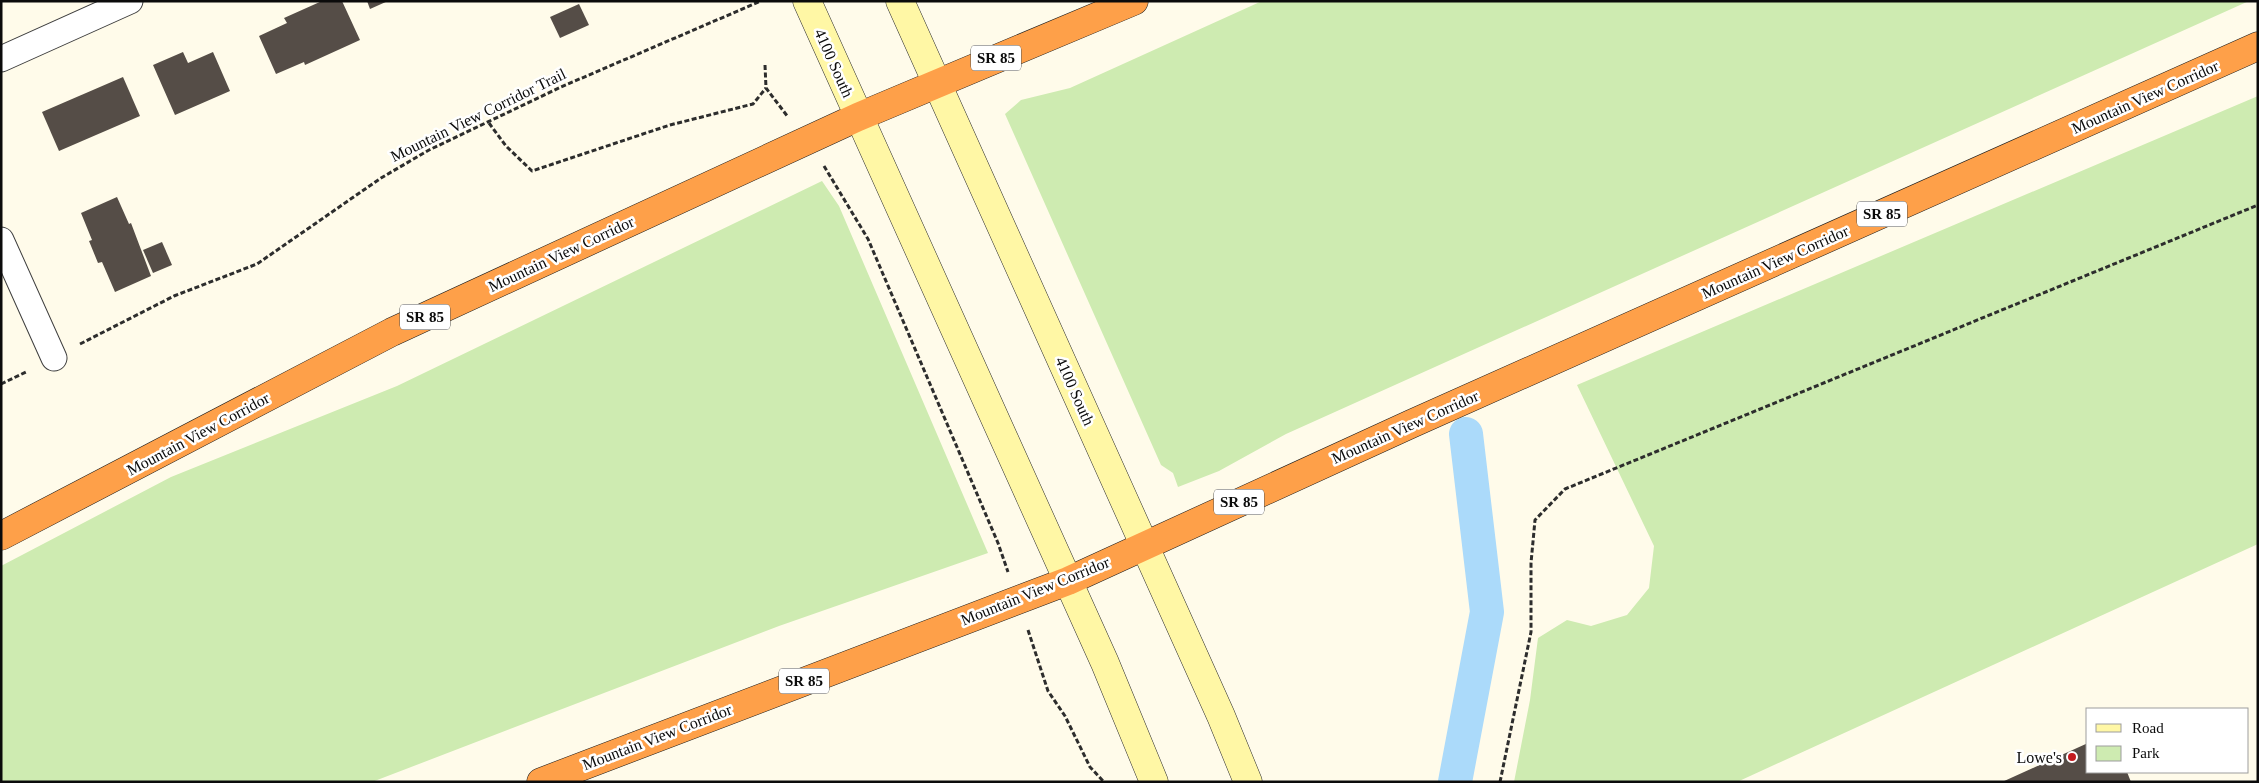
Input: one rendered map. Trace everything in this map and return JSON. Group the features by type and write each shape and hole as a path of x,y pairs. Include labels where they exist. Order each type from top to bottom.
{"highway":[{"name":"Mountain View Corridor","path":"1,536 392,332 858,117 937,82 1134,1"},
{"name":"Mountain View Corridor","path":"541,782 1068,581 1411,424 2258,46"}],"main road":[{"name":"4100 South","path":"807,1 1140,743 1154,782"},
{"name":"4100 South","path":"900,1 1221,716 1248,782"}],"street":[{"path":"1,59 130,1"},
{"path":"1,240 54,358"}],"path":[{"name":"Mountain View Corridor Trail","path":"112,327 174,296 257,264 381,178 429,150 562,87 761,1"},
{"path":"489,123 506,146 532,171 670,125 753,104 766,88 765,65"},
{"path":"766,88 770,92"},
{"path":"826,169 868,239 998,543"},
{"path":"1500,782 1531,632 1531,563 1536,520 1565,489 2258,205"},
{"path":"1048,691 1065,716 1090,768 1104,782"}],"green space":[{"path":"1262,1 2249,1 1286,434 1219,471 1178,487 1173,473 1161,465 1005,114 1021,100 1070,88"},
{"path":"2258,96 2258,544 1737,782 1514,782 1530,700 1538,638 1567,620 1591,626 1627,615 1649,588 1654,546 1577,385"},
{"path":"822,181 839,206 988,553 779,626 372,782 1,782 1,566 171,477 397,386"}],"building":[{"path":"322,1 342,1 360,40 305,65 304,62 276,74 259,36 287,23 284,18"},
{"path":"367,1 388,1 370,9"},
{"path":"579,4 589,25 560,38 550,17"},
{"path":"183,52 188,63 213,52 230,91 175,115 153,65"},
{"path":"123,77 140,116 59,151 42,112"},
{"path":"117,197 129,224 131,223 151,276 115,292 102,262 98,263 89,241 92,240 81,213"},
{"path":"162,242 172,265 153,273 143,250"},
{"name":"Lowe's","path":"2086,744 2086,773 2127,773 2131,782 2002,782"}],"waterway":[{"path":"1455,782 1487,612 1466,434"}],"place":[{"name":"Lowe's","path":"2072,757"}]}
